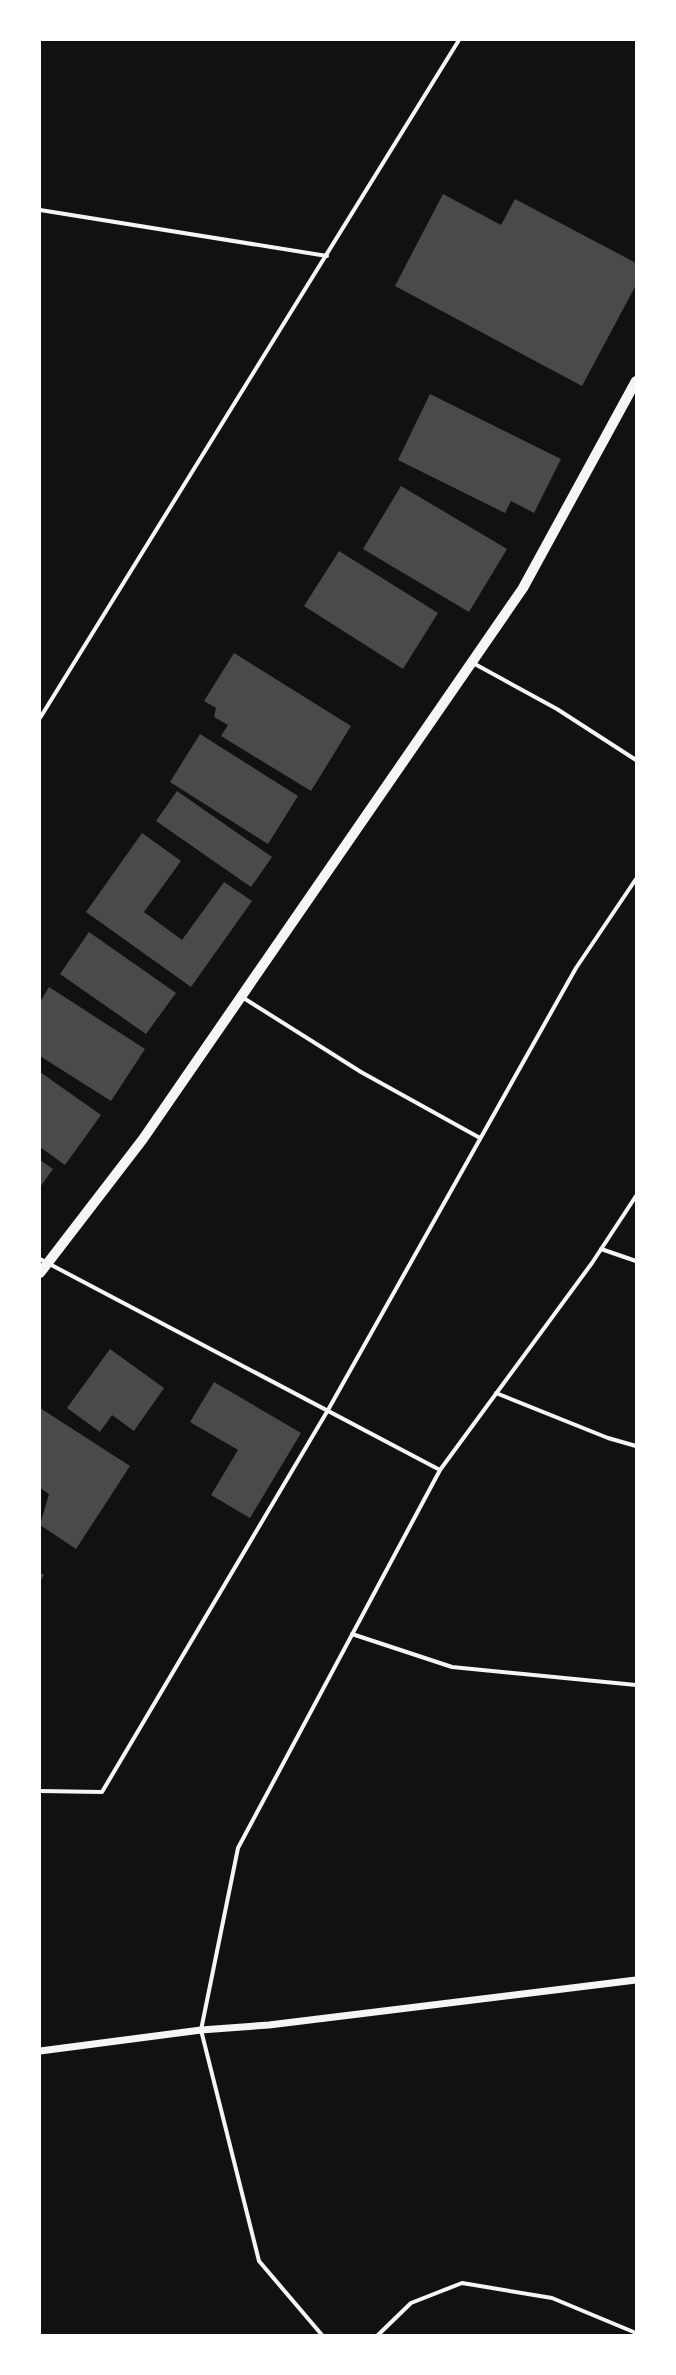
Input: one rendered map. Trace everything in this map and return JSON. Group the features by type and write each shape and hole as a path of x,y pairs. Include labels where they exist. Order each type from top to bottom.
{"main road":[{"path":"40,1273 44,1261 143,1139 523,588 636,381"}],"street":[{"path":"40,718 327,256 459,40"},
{"path":"40,210 327,256"},
{"path":"473,662 557,709 636,760"},
{"path":"40,1791 102,1792 328,1410 576,968 636,879"},
{"path":"241,996 361,1072 480,1138"},
{"path":"322,2335 259,2261 201,2030 238,1848 440,1470 601,1249 636,1196"},
{"path":"601,1249 636,1261"},
{"path":"44,1261 440,1470"},
{"path":"496,1393 608,1438 636,1446"},
{"path":"352,1634 452,1667 636,1685"},
{"path":"40,2051 201,2030 269,2025 636,1980"},
{"path":"378,2335 411,2303 462,2282 552,2298 636,2333"}],"building":[{"path":"443,194 501,225 515,199 636,263 636,285 582,386 395,286"},
{"path":"430,394 561,459 534,513 511,501 505,513 398,460"},
{"path":"401,486 507,549 469,612 363,549"},
{"path":"339,551 438,613 403,669 304,606"},
{"path":"234,653 351,726 311,791 221,736 228,725 214,717 216,708 204,701"},
{"path":"200,734 298,796 268,844 170,782"},
{"path":"177,791 272,857 251,887 156,821"},
{"path":"142,833 181,861 144,912 182,940 224,882 252,901 191,987 86,912"},
{"path":"89,932 176,993 146,1034 60,974"},
{"path":"49,987 145,1049 111,1101 40,1056 40,1002"},
{"path":"40,1072 101,1115 65,1165 40,1147"},
{"path":"40,1160 53,1169 40,1187"},
{"path":"110,1349 164,1388 134,1431 112,1415 100,1432 67,1408"},
{"path":"214,1382 301,1433 250,1518 211,1495 238,1450 190,1422"},
{"path":"40,1408 130,1466 76,1549 40,1525 49,1494 40,1488"},
{"path":"40,1573 44,1575 40,1581"}]}
